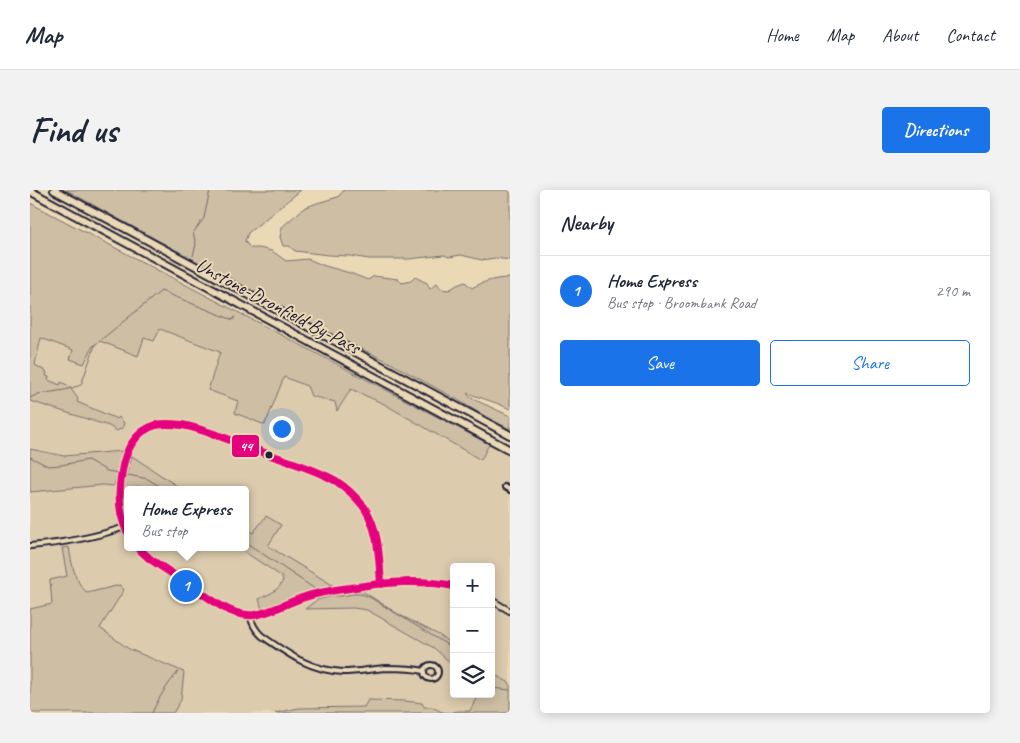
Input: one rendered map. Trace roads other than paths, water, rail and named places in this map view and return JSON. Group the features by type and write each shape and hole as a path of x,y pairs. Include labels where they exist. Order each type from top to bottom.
{"highway":[{"name":"Unstone-Dronfield By-Pass","path":"54,190 510,435"},
{"name":"Unstone-Dronfield By-Pass","path":"30,191 510,450"}],"street":[{"path":"124,521 119,500 123,465 128,448 136,437 145,430 164,424 175,424 212,434 329,478 346,488 366,510 373,525 380,584"},
{"path":"504,487 510,490"},
{"path":"30,546 64,543 124,529"},
{"path":"142,551 221,606 230,611 250,615 272,610 290,602 330,591 417,581 450,585"},
{"path":"495,602 510,611"},
{"path":"250,615 256,631 262,636 300,661 317,667 344,672 386,668 410,668 424,671"}],"waterway":[{"path":"193,256 196,244 193,233 204,218 210,190"},
{"path":"102,339 161,291 233,320 235,317"},
{"path":"30,398 38,394 65,390 81,385 95,345"},
{"path":"30,457 48,466 88,460 107,471 119,473"},
{"path":"123,474 148,479 159,486"},
{"path":"249,545 320,591"},
{"path":"326,593 336,596 354,594 367,596 450,647"},
{"path":"152,713 157,702 178,672"},
{"path":"495,688 510,690"}],"place":[{"name":"Home Express","path":"186,586"}]}
